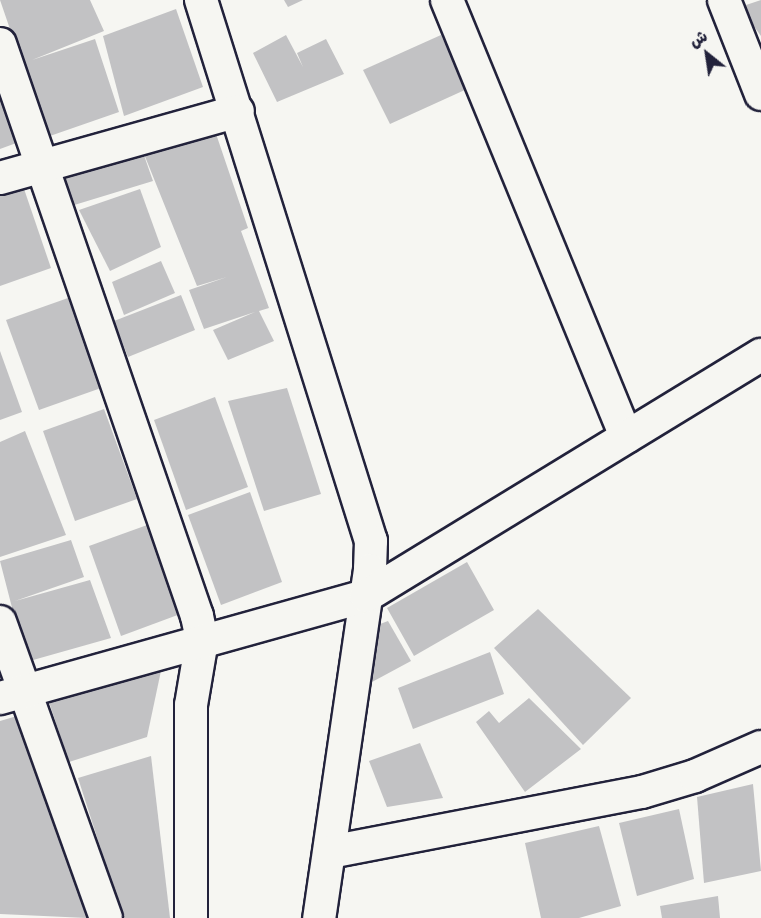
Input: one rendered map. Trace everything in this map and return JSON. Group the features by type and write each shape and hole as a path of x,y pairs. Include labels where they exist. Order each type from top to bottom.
{"street":[{"path":"201,0 366,516 371,541 366,596 319,918"},
{"path":"447,0 626,437"},
{"path":"724,0 761,94"},
{"path":"0,44 202,640 191,705 191,918"},
{"path":"0,178 41,164 238,111"},
{"path":"12,695 366,596 761,355"},
{"path":"0,622 12,695 106,918"},
{"path":"330,852 642,792 695,776 761,747"}],"building":[{"path":"0,0 90,0 104,31 32,60 95,39 119,112 47,137"},
{"path":"284,0 303,0 288,7"},
{"path":"761,0 761,36 740,7"},
{"path":"176,9 203,87 124,116 103,36"},
{"path":"286,35 303,67 297,53 326,39 344,74 277,102 253,53"},
{"path":"441,35 467,89 390,124 363,70"},
{"path":"0,89 19,142 0,149"},
{"path":"212,122 248,228 241,231 269,308 259,311 274,341 228,360 213,330 255,312 204,329 189,290 227,277 197,286 140,144 153,181 71,206 58,165"},
{"path":"22,183 51,268 0,286 0,191"},
{"path":"140,189 161,247 110,271 79,210"},
{"path":"161,261 175,293 124,315 112,282"},
{"path":"181,295 195,330 128,357 114,321"},
{"path":"68,298 101,388 39,410 6,320"},
{"path":"0,351 22,412 0,420"},
{"path":"287,388 321,494 264,511 228,401"},
{"path":"215,397 248,487 186,510 154,420"},
{"path":"104,409 137,499 75,521 43,431"},
{"path":"25,431 66,535 0,557 0,442"},
{"path":"250,492 282,582 221,605 188,515"},
{"path":"150,524 183,613 121,636 89,546"},
{"path":"71,540 84,577 15,601 90,580 111,638 26,662 0,561"},
{"path":"467,562 494,610 414,656 387,608"},
{"path":"538,609 631,698 583,745 494,648"},
{"path":"388,621 411,661 372,682 375,626"},
{"path":"490,652 504,694 413,729 398,688"},
{"path":"162,666 147,737 69,762 49,702"},
{"path":"529,698 581,749 525,792 476,722 489,711 499,723"},
{"path":"17,716 87,918 0,914 0,721"},
{"path":"420,743 443,798 387,807 369,761"},
{"path":"151,756 170,918 123,918 78,778"},
{"path":"753,784 761,871 704,883 697,797"},
{"path":"679,809 694,879 637,896 619,823"},
{"path":"599,826 621,906 579,918 541,918 525,843"},
{"path":"718,896 720,918 662,918 660,906"}]}
